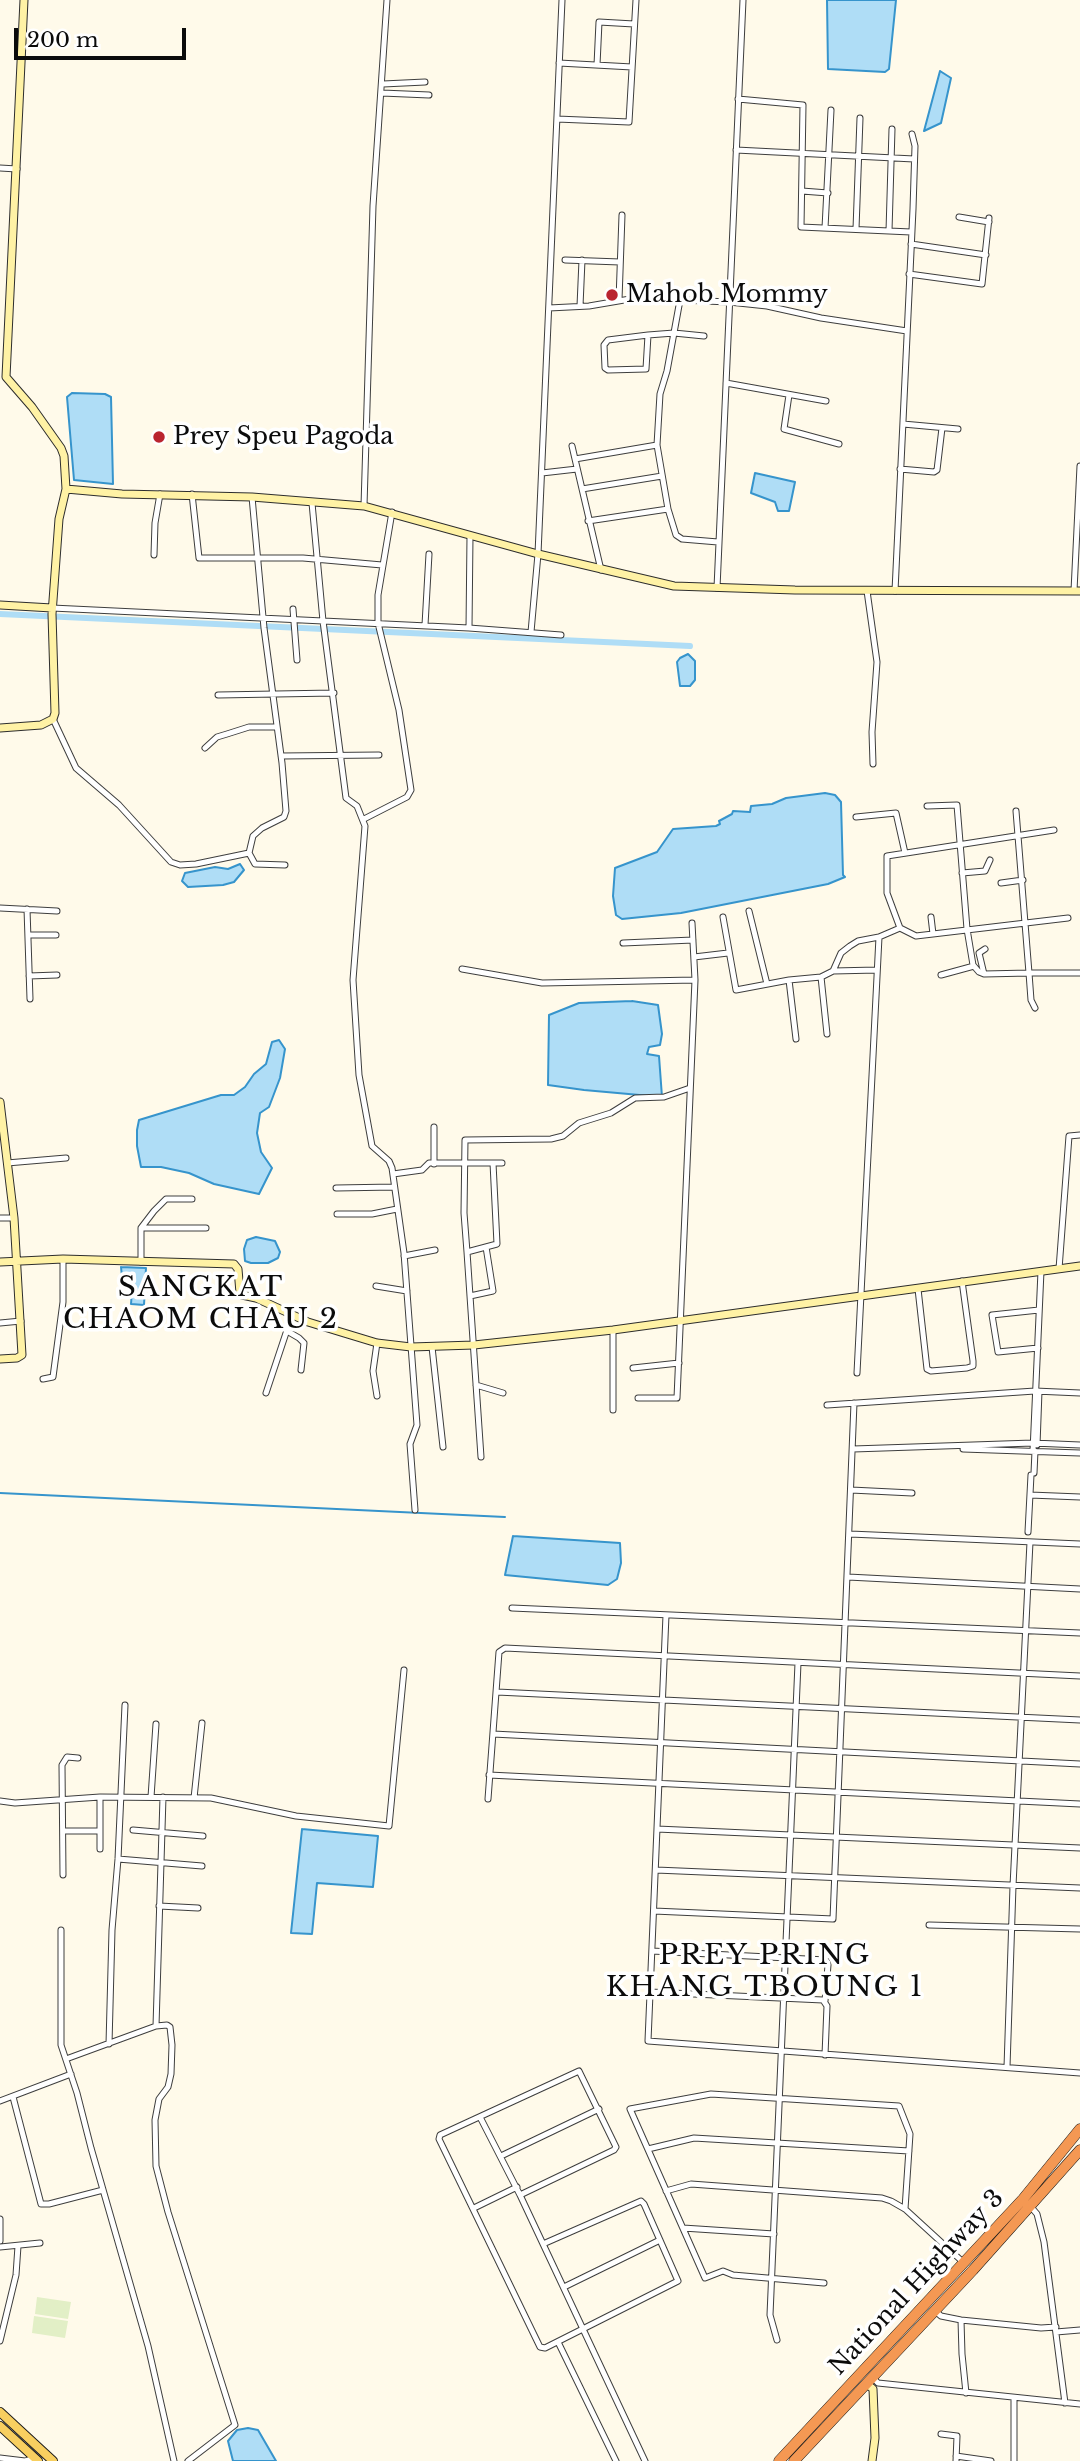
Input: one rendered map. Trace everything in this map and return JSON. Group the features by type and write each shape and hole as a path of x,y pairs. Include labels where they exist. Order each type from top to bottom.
{"highway":[{"name":"National Highway 3","path":"779,2461 1023,2199 1080,2129"},
{"name":"National Highway 3","path":"794,2461 873,2384 1080,2150"}],"main road":[{"path":"0,2412 53,2461"},
{"path":"0,2426 37,2460"}],"street":[{"path":"6,377 24,0"},
{"path":"364,506 373,206 387,0"},
{"path":"531,632 542,473 562,0"},
{"path":"557,119 629,122 636,0"},
{"path":"717,588 743,0"},
{"path":"597,65 599,22 634,24"},
{"path":"559,63 632,67"},
{"path":"383,84 425,82"},
{"path":"382,93 429,95"},
{"path":"738,99 803,105 800,227 911,232"},
{"path":"825,228 831,110"},
{"path":"856,229 860,118"},
{"path":"890,231 892,130"},
{"path":"895,591 915,159 912,134"},
{"path":"736,150 915,159"},
{"path":"0,168 17,169"},
{"path":"802,191 828,192"},
{"path":"619,300 621,215"},
{"path":"909,274 982,284 989,220 959,217"},
{"path":"911,244 986,255"},
{"path":"565,260 620,262"},
{"path":"580,306 582,260"},
{"path":"549,308 636,298 729,302 767,306 821,318 907,331"},
{"path":"680,300 660,394 657,445 668,509 678,538 718,542"},
{"path":"648,335 646,369 605,368 604,345 608,340 648,335 674,333 704,335"},
{"path":"0,369 32,407 61,448 66,466 66,489 59,519 52,613 53,719 76,768 119,805 171,862 180,866 249,853"},
{"path":"726,383 827,401"},
{"path":"789,395 784,429 839,444"},
{"path":"903,424 958,429"},
{"path":"900,470 937,470 942,428"},
{"path":"575,459 657,445"},
{"path":"572,446 601,569"},
{"path":"66,489 122,494 252,497 364,506 538,554 674,586 867,591 1077,591 1080,466"},
{"path":"542,473 577,469"},
{"path":"582,489 662,476"},
{"path":"154,555 155,523 160,494"},
{"path":"192,494 199,558 317,559 382,565"},
{"path":"252,497 286,814 253,836 249,853 255,864 285,864"},
{"path":"312,503 324,626 346,798 357,806 364,819 366,835 358,898 353,980 359,1075 372,1146 389,1161 393,1174 404,1256 417,1425 411,1444 415,1510"},
{"path":"588,521 668,509"},
{"path":"364,819 407,797 411,790 399,710 380,628 377,595 392,512"},
{"path":"469,628 470,536"},
{"path":"425,625 429,554"},
{"path":"867,591 877,662 872,732 873,764"},
{"path":"0,606 52,613 380,628 425,625 561,635"},
{"path":"293,609 297,660"},
{"path":"218,695 334,693"},
{"path":"0,728 40,725 53,719"},
{"path":"205,748 217,737 249,727 277,727"},
{"path":"281,756 379,755"},
{"path":"927,806 957,805 967,929 974,966 979,972 1080,973"},
{"path":"1016,811 1031,999 1035,1008"},
{"path":"856,817 896,813 905,853"},
{"path":"1054,830 887,856 887,893 900,928 916,936 1068,918"},
{"path":"962,873 985,871 990,860"},
{"path":"1001,883 1023,880"},
{"path":"0,908 57,911"},
{"path":"27,909 30,999"},
{"path":"749,911 767,984"},
{"path":"723,917 736,990 789,979 821,977 833,971 877,970"},
{"path":"931,918 933,934"},
{"path":"638,1398 677,1398 695,979 692,923"},
{"path":"833,971 841,953 858,941 900,928"},
{"path":"28,936 55,935"},
{"path":"857,1373 878,937"},
{"path":"623,943 693,940"},
{"path":"984,974 979,953 985,949"},
{"path":"694,957 728,953"},
{"path":"941,975 974,966"},
{"path":"462,969 542,983 695,979"},
{"path":"29,975 57,975"},
{"path":"821,977 827,1034"},
{"path":"789,979 796,1039"},
{"path":"481,1457 467,1252 466,1140 551,1139 563,1136 579,1123 611,1113 635,1098 664,1097 690,1088"},
{"path":"0,1102 14,1218 22,1354 17,1358 0,1359"},
{"path":"434,1126 434,1164"},
{"path":"1059,1269 1069,1136 1080,1135"},
{"path":"7,1163 66,1158"},
{"path":"393,1174 422,1170 429,1163 502,1163"},
{"path":"467,1252 496,1245 497,1242 494,1163"},
{"path":"335,1188 394,1187"},
{"path":"141,1262 141,1228 163,1201 191,1199"},
{"path":"337,1214 372,1214 397,1209"},
{"path":"0,1218 14,1218"},
{"path":"141,1228 206,1228"},
{"path":"470,1296 490,1293 493,1290 486,1247"},
{"path":"404,1256 435,1250"},
{"path":"0,1262 63,1259 234,1264 238,1269 242,1295 257,1298 292,1315 377,1343 411,1347 474,1345 613,1330 1080,1266"},
{"path":"43,1379 53,1377 63,1302 63,1259"},
{"path":"1028,1532 1035,1451 1041,1271"},
{"path":"918,1289 927,1369 967,1368 973,1366 973,1362 962,1281"},
{"path":"376,1286 407,1291"},
{"path":"1038,1348 998,1352 992,1315 1039,1310"},
{"path":"266,1393 292,1315"},
{"path":"0,1323 21,1321"},
{"path":"613,1330 613,1410"},
{"path":"287,1331 304,1343 301,1370"},
{"path":"377,1343 373,1355 377,1396"},
{"path":"432,1347 443,1447"},
{"path":"633,1368 680,1363"},
{"path":"476,1385 503,1393"},
{"path":"827,1405 1037,1391 1080,1393"},
{"path":"654,1911 833,1919 854,1404"},
{"path":"853,1449 1035,1443 1080,1445"},
{"path":"918,1448 1080,1453"},
{"path":"851,1490 912,1493"},
{"path":"1030,1495 1080,1497"},
{"path":"850,1534 1080,1545"},
{"path":"1007,2067 1030,1542"},
{"path":"848,1577 1080,1589"},
{"path":"512,1608 1080,1633"},
{"path":"666,1615 648,2041 1080,2073"},
{"path":"488,1799 499,1652 505,1648 1080,1676"},
{"path":"776,2340 770,2315 798,1663"},
{"path":"0,1801 15,1803 100,1797 211,1798 296,1815 389,1826 404,1670"},
{"path":"497,1692 1080,1720"},
{"path":"109,2043 111,1942 125,1705"},
{"path":"194,1798 202,1723"},
{"path":"151,1797 156,1724"},
{"path":"493,1734 1080,1764"},
{"path":"63,1875 64,1760 66,1757 78,1758"},
{"path":"489,1775 1080,1804"},
{"path":"100,1797 100,1849"},
{"path":"156,2026 163,1797"},
{"path":"657,1829 1080,1848"},
{"path":"133,1830 204,1836"},
{"path":"63,1831 100,1831"},
{"path":"118,1858 202,1866"},
{"path":"656,1870 1080,1888"},
{"path":"159,1906 198,1908"},
{"path":"929,1925 1080,1929"},
{"path":"61,1930 61,2045 148,2346 174,2461"},
{"path":"652,1951 826,1960 825,2055"},
{"path":"650,1992 825,2001"},
{"path":"66,2059 156,2026 170,2027 171,2074 168,2087 159,2099 155,2120 156,2166 235,2425 188,2461"},
{"path":"520,2195 614,2150 615,2144 579,2070 439,2137 540,2347 545,2348 558,2342 678,2281 644,2204 640,2202 543,2244"},
{"path":"0,2101 71,2074"},
{"path":"824,2283 733,2275 723,2271 705,2278 630,2109 711,2094 899,2106 910,2134 905,2209"},
{"path":"13,2097 41,2204 103,2190"},
{"path":"500,2156 599,2109"},
{"path":"480,2117 517,2187 645,2461"},
{"path":"648,2149 694,2138 909,2151"},
{"path":"666,2191 691,2184 882,2198 905,2209 964,2263"},
{"path":"474,2208 517,2187"},
{"path":"1031,2207 1037,2214 1044,2242 1065,2403"},
{"path":"0,2219 0,2241"},
{"path":"683,2228 774,2234"},
{"path":"564,2287 660,2240"},
{"path":"0,2247 40,2244"},
{"path":"0,2341 16,2274 18,2246"},
{"path":"935,2311 941,2316 961,2320 1080,2330"},
{"path":"961,2320 966,2393"},
{"path":"558,2342 616,2461"},
{"path":"872,2461 875,2438 873,2384 1080,2404"},
{"path":"1014,2398 1014,2461"},
{"path":"941,2434 957,2436 956,2459 991,2461"},
{"path":"0,2458 37,2460 42,2451"}],"green space":[{"path":"37,2297 71,2302 68,2319 35,2314"},
{"path":"34,2316 68,2321 65,2338 32,2333"}],"water":[{"path":"827,0 896,0 889,69 885,72 828,69"},
{"path":"940,71 951,78 941,123 924,131"},
{"path":"72,393 105,394 111,397 113,484 74,480 67,397"},
{"path":"755,473 795,482 789,511 778,511 775,502 751,493"},
{"path":"688,654 695,661 695,680 690,686 680,686 677,662"},
{"path":"825,793 835,795 841,802 845,877 828,884 681,913 622,919 616,915 613,896 615,868 657,852 673,829 716,826 733,811 750,812 751,806"},
{"path":"240,864 244,870 234,882 188,887 182,881 185,873 215,867 228,869"},
{"path":"632,1001 658,1005 662,1034 660,1045 649,1047 647,1054 659,1056 662,1097 548,1085 549,1015 579,1003"},
{"path":"279,1040 285,1049 280,1078 269,1107 260,1113 257,1133 261,1152 272,1168 259,1194 214,1184 189,1173 161,1167 141,1167 137,1146 139,1120 221,1095 234,1095 266,1064 272,1042"},
{"path":"256,1237 275,1241 280,1252 278,1258 268,1263 245,1261 244,1249 247,1240"},
{"path":"121,1267 146,1268 144,1305 131,1304 133,1278 122,1277"},
{"path":"513,1536 620,1543 621,1563 617,1579 608,1585 505,1575"},
{"path":"302,1829 378,1836 373,1887 317,1883 312,1934 291,1933"},
{"path":"237,2430 258,2430 276,2461 233,2461 228,2441"}],"waterway":[{"path":"0,614 690,646"},
{"path":"0,1493 505,1517"}],"place":[{"name":"Mahob Mommy","path":"612,295"},
{"name":"Prey Speu Pagoda","path":"159,437"}],"district":[{"name":"SANGKAT CHAOM CHAU 2","path":"201,1304"},
{"name":"PREY PRING KHANG TBOUNG 1","path":"765,1972"}]}
